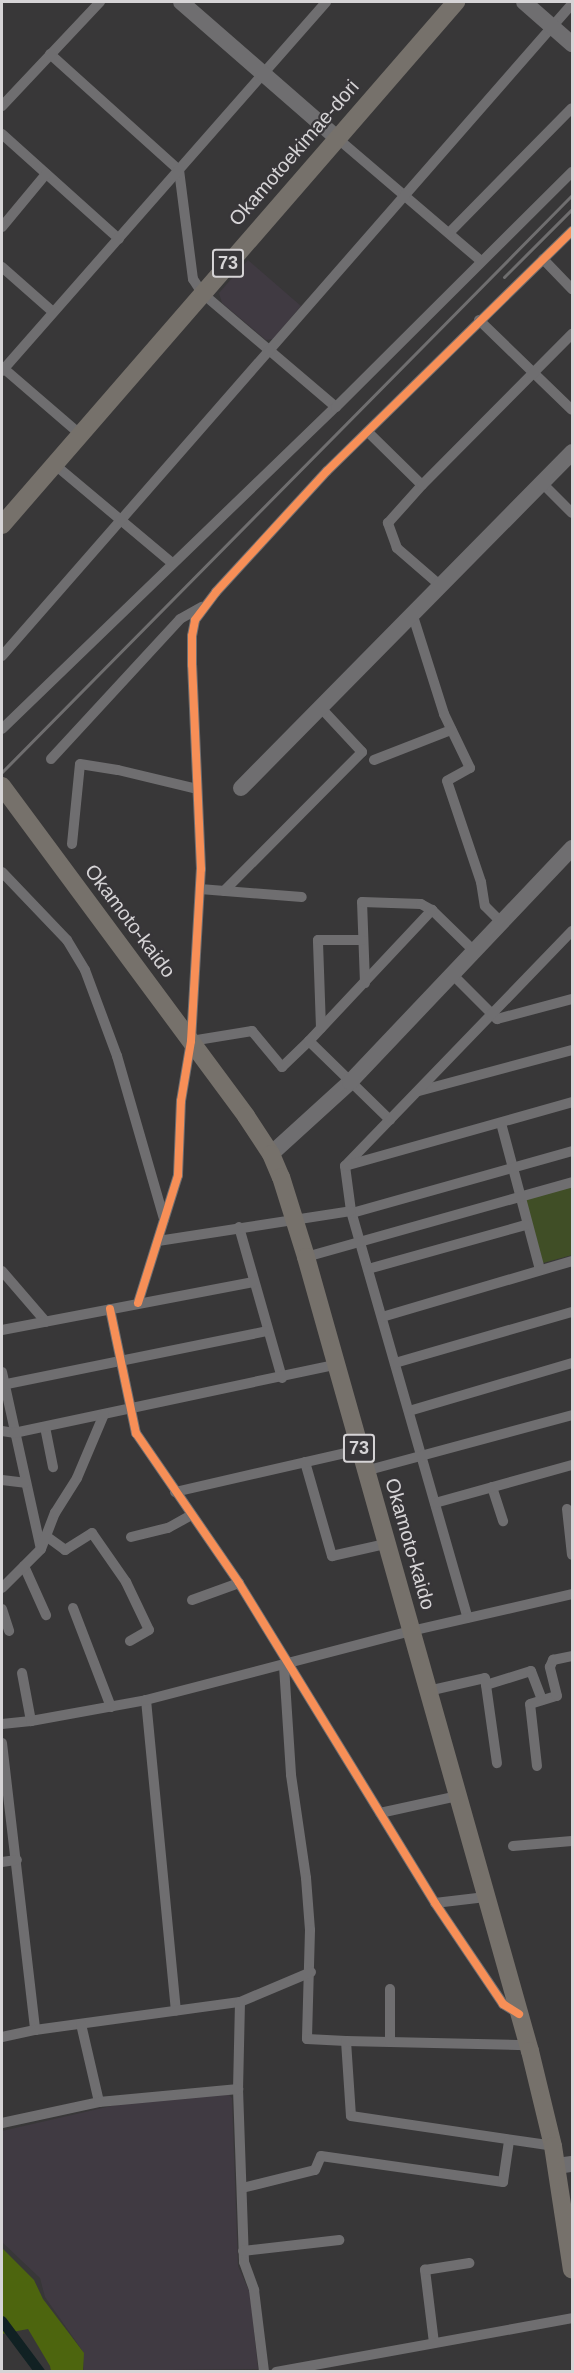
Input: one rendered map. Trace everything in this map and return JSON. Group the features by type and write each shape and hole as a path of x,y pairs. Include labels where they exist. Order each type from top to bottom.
{"main road":[{"name":"Okamotoekimae-dori","path":"2,525 456,2"},
{"name":"Okamoto-kaido","path":"7,793 191,1041 271,1154 306,1257 528,2045 553,2146 565,2165 573,2270"}],"street":[{"path":"2,106 100,2"},
{"path":"181,2 481,261"},
{"path":"80,434 2,369 326,2"},
{"path":"524,2 573,44"},
{"path":"2,656 573,4"},
{"path":"50,54 179,170 193,279 202,293 336,407"},
{"path":"448,233 573,108"},
{"path":"2,134 119,239"},
{"path":"2,729 336,407 573,172"},
{"path":"2,227 46,174"},
{"path":"138,1303 178,1174 181,1101 191,1041 200,890 192,636 195,620 204,607 327,471 369,433 479,320 573,231"},
{"path":"543,259 573,289"},
{"path":"2,267 53,312"},
{"path":"479,320 573,410"},
{"path":"442,587 398,548 388,523 422,485 573,334"},
{"path":"369,433 422,485"},
{"path":"241,788 573,452"},
{"path":"54,464 173,564"},
{"path":"543,484 573,513"},
{"path":"51,759 180,619 204,607"},
{"path":"412,613 417,624 426,663 451,730 470,768 447,781 481,882 485,906 502,923"},
{"path":"224,891 362,752 320,707"},
{"path":"374,760 451,730"},
{"path":"72,844 80,764 118,770 197,789"},
{"path":"271,1154 350,1082 573,849"},
{"path":"2,872 67,940 85,970 117,1056 164,1219"},
{"path":"200,890 302,897"},
{"path":"365,983 362,902 421,904 432,910 474,952"},
{"path":"191,1041 252,1031 282,1067 365,983 432,910"},
{"path":"345,1166 573,931"},
{"path":"321,1028 318,940 362,940"},
{"path":"452,974 491,1016 497,1019 573,999"},
{"path":"309,1041 390,1120"},
{"path":"419,1091 573,1050"},
{"path":"345,1166 573,1102"},
{"path":"501,1123 526,1225 540,1270"},
{"path":"158,1241 294,1218 352,1212 573,1151"},
{"path":"345,1166 352,1212 468,1618"},
{"path":"306,1257 573,1182"},
{"path":"368,1269 526,1225"},
{"path":"239,1227 282,1378"},
{"path":"382,1317 573,1261"},
{"path":"2,1271 46,1322"},
{"path":"2,1330 253,1282"},
{"path":"110,1309 136,1433 239,1583 287,1665 435,1903 503,2004 519,2014"},
{"path":"395,1363 573,1312"},
{"path":"3,1386 267,1331"},
{"path":"408,1411 573,1363"},
{"path":"2,1431 14,1433 45,1427 335,1365"},
{"path":"2,1372 3,1386 41,1549"},
{"path":"2,1588 41,1549 55,1513 76,1478 105,1414"},
{"path":"365,1471 573,1415"},
{"path":"45,1427 53,1467"},
{"path":"175,1492 359,1450"},
{"path":"305,1462 332,1556 386,1544"},
{"path":"435,1503 573,1465"},
{"path":"2,1480 25,1483"},
{"path":"492,1487 503,1521"},
{"path":"567,1509 573,1555"},
{"path":"131,1537 168,1528 191,1515"},
{"path":"46,1536 65,1550 92,1533 126,1582 149,1630 130,1641"},
{"path":"24,1566 46,1615"},
{"path":"192,1600 239,1583"},
{"path":"2,1724 31,1721 146,1700 411,1631 573,1594"},
{"path":"73,1608 111,1707"},
{"path":"2,1609 9,1631"},
{"path":"537,1766 530,1704 557,1696 550,1667 553,1660 573,1656"},
{"path":"287,1665 291,1775 306,1878 311,1972 307,2039 528,2045"},
{"path":"486,1685 531,1671 542,1700"},
{"path":"22,1672 31,1721"},
{"path":"428,1691 485,1678 497,1763"},
{"path":"146,1700 176,2011"},
{"path":"2,1743 6,1805 17,1860 35,2030"},
{"path":"380,1813 458,1797"},
{"path":"513,1846 573,1841"},
{"path":"2,1862 17,1860"},
{"path":"435,1903 486,1897"},
{"path":"2,2037 35,2030 240,2002 311,1972"},
{"path":"390,1989 390,2042"},
{"path":"240,2002 238,2089 243,2251 244,2262 254,2290 264,2372"},
{"path":"81,2024 99,2102"},
{"path":"346,2041 351,2116 553,2146"},
{"path":"2,2123 99,2102 238,2089"},
{"path":"242,2188 315,2170 321,2156 503,2182 509,2141"},
{"path":"243,2251 339,2240"},
{"path":"434,2343 426,2270 469,2263"},
{"path":"276,2372 573,2318"}],"shaded area":[{"path":"248,260 301,306 273,339 266,340 222,303 219,293"},
{"path":"227,2093 232,2098 238,2266 250,2293 258,2369 84,2371 82,2350 45,2297 40,2278 2,2242 2,2131 120,2104"}],"green space":[{"path":"572,1178 572,1255 543,1263 523,1192"},
{"path":"2,2248 34,2280 43,2299 84,2353 83,2371 51,2371 28,2329 2,2334"}],"waterway":[{"path":"2,2321 40,2372"}],"railway":[{"path":"2,772 572,195"},
{"path":"504,277 572,209"}],"cycle path":[{"path":"138,1303 178,1175 181,1101 191,1041 201,869 192,665 192,636 195,620 216,592 327,471 572,231"},
{"path":"110,1309 136,1433 239,1583 435,1903 503,2004 519,2014"}]}
